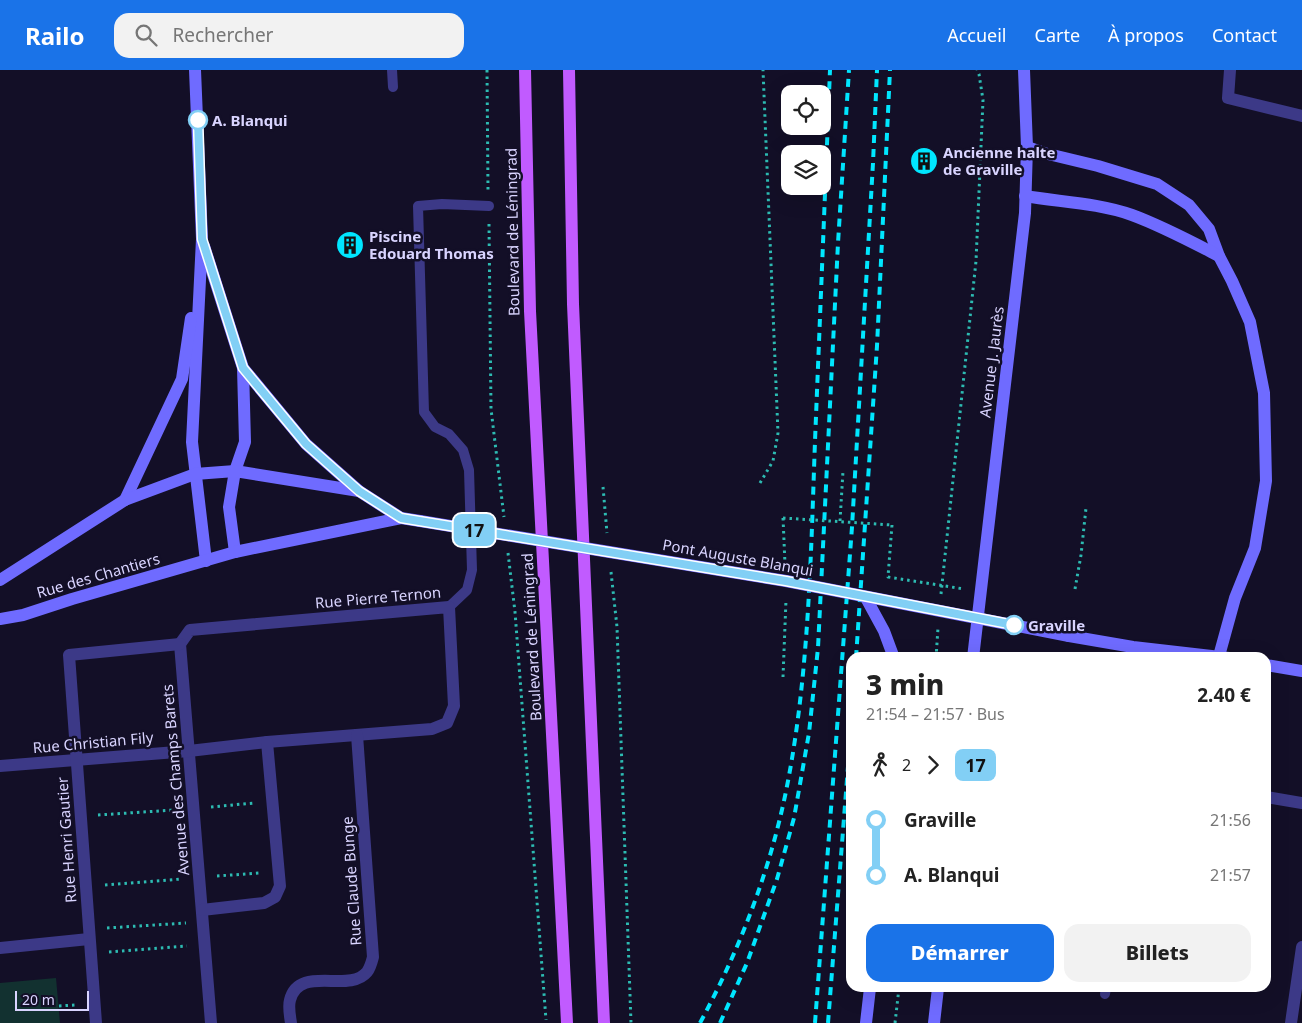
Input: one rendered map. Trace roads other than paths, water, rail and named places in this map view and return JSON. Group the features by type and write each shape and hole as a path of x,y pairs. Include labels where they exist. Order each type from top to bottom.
{"main road":[{"name":"Boulevard de Léningrad","path":"525,70 530,311 567,1023"},
{"path":"569,70 573,304 604,1023"}],"street":[{"path":"195,70 202,239 192,442 206,560"},
{"name":"Avenue J. Jaurès","path":"975,652 1025,212 1024,70"},
{"path":"1230,70 1228,98 1302,116"},
{"path":"1026,147 1157,184 1190,205 1208,229 1250,322 1264,393 1266,481 1255,548 1236,598 1225,652"},
{"path":"1026,196 1096,206 1130,215 1171,232 1219,256"},
{"path":"202,239 243,368 245,442 235,470 229,507 235,552"},
{"path":"125,500 182,379 202,239"},
{"path":"243,368 306,444 359,491"},
{"name":"Pont Auguste Blanqui","path":"195,474 235,470 359,491 401,518"},
{"name":"Rue des Chantiers","path":"0,580 125,500 195,474"},
{"name":"Pont Auguste Blanqui","path":"206,560 235,552 401,518 786,581 1069,636 1133,647 1178,652"},
{"name":"Rue des Chantiers","path":"0,619 23,614 206,560"},
{"path":"866,598 884,631 892,652"},
{"name":"Rue Pierre Ternon","path":"180,644 190,630 449,606 454,706 447,723 432,729 267,742 190,751"},
{"name":"Rue Henri Gautier","path":"96,1023 70,654 180,644"},
{"name":"Avenue des Champs Barets","path":"180,644 211,1023"},
{"path":"1271,665 1302,671"},
{"name":"Rue Claude Bunge","path":"291,1023 289,1001 294,989 305,982 355,979 367,972 373,957 357,734"},
{"path":"203,916 264,903 275,897 280,886 267,742"},
{"name":"Rue Christian Fily","path":"0,766 190,751"},
{"path":"1271,798 1302,803"},
{"path":"0,948 89,934"},
{"path":"1291,1023 1302,947"},
{"path":"866,1023 870,992"},
{"path":"934,1023 938,992"}],"lane":[{"path":"392,70 393,87"},
{"path":"449,606 466,590 472,570 469,470 463,450 448,434 435,427 424,412 418,206 442,204 489,206"}],"railway":[{"path":"700,1023 742,935 764,875 788,781 801,697 810,568 830,70"},
{"path":"720,1023 747,963 777,879 794,818 809,733 818,648 838,243 849,70"},
{"path":"815,1023 852,527 877,70"},
{"path":"856,652 877,346 890,70"},
{"path":"828,1023 846,792"}],"place":[{"name":"A. Blanqui","path":"198,120"},
{"name":"Ancienne halte de Graville","path":"924,161"},
{"name":"Piscine Edouard Thomas","path":"350,245"},
{"name":"Graville","path":"1014,625"}]}
